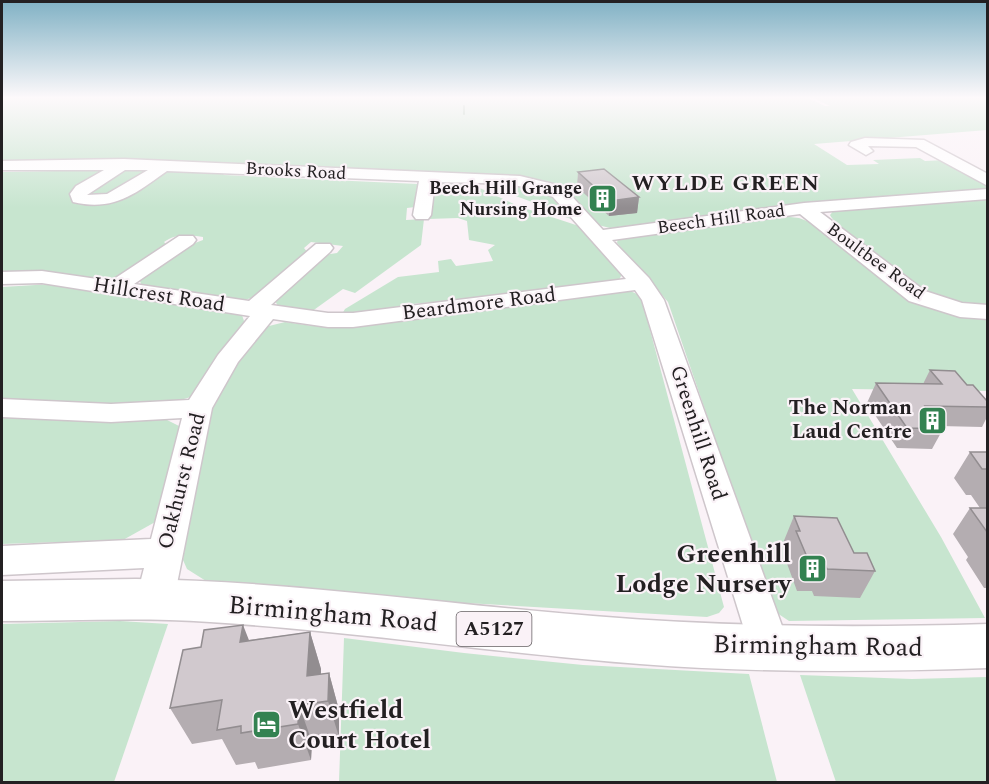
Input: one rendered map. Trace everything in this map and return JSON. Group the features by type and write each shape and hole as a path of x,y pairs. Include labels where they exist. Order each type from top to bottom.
{"main road":[{"name":"Birmingham Road","path":"2,601 155,599 289,609 592,639 770,648 912,649 987,646"}],"street":[{"path":"866,151 856,145 865,142 919,143 987,180"},
{"path":"124,165 80,192 79,198 100,200 121,194 164,166"},
{"name":"Brooks Road","path":"2,166 164,166 520,181 547,187 560,194 598,236"},
{"path":"422,215 428,177"},
{"name":"Beech Hill Road","path":"598,236 804,208 987,194"},
{"name":"Boultbee Road","path":"804,208 917,296 960,310 987,312"},
{"name":"Greenhill Road","path":"598,236 641,283 653,300 770,648"},
{"path":"116,287 186,240"},
{"name":"Oakhurst Road","path":"155,599 198,408 260,311 323,248"},
{"name":"Hillcrest Road","path":"2,278 42,277 316,319"},
{"name":"Beardmore Road","path":"316,319 353,320 641,283"},
{"path":"2,408 111,413 198,408"},
{"path":"2,560 165,553"}],"green space":[{"path":"2,135 930,135 814,144 847,165 879,164 873,160 920,158 925,161 946,160 987,182 987,191 824,201 610,228 598,225 545,182 2,163"},
{"path":"125,168 152,169 121,192 87,198 85,192"},
{"path":"109,170 71,195 71,199 87,203 168,170 221,171 224,175 418,184 415,207 407,208 406,220 424,219 421,245 355,293 343,289 311,312 279,308 274,299 324,255 337,253 343,246 311,242 304,248 308,253 256,297 235,302 211,296 142,287 139,278 187,246 203,240 203,237 198,236 183,235 169,239 164,242 167,245 139,266 111,280 2,274 2,172"},
{"path":"436,181 465,181 518,206 579,226 622,274 619,280 444,303 412,304 371,313 342,314 345,309 398,277 439,272 438,261 451,259 456,266 493,261 488,250 495,245 469,240 467,221 458,218 428,219"},
{"path":"479,182 520,184 549,193 575,220 548,212 551,209 513,195 507,196"},
{"path":"987,199 987,307 950,301 928,294 859,244 830,215 834,210"},
{"path":"781,216 799,218 812,223 884,280 987,318 987,391 852,389 941,537 985,618 789,621 777,613 772,605 668,302 617,243 618,238"},
{"path":"52,284 242,315 245,324 199,391 180,400 159,403 101,404 2,399 2,287"},
{"path":"628,290 637,294 642,300 724,607 719,613 707,617 413,600 206,581 187,569 183,560 196,474 211,412 241,358 265,327 285,322 313,326 359,326"},
{"path":"2,418 167,420 181,427 157,521 123,540 2,544"},
{"path":"120,621 168,624 114,782 2,782 2,624"},
{"path":"344,638 583,665 749,674 777,782 339,782"},
{"path":"800,675 912,679 987,677 987,782 836,782"}],"building":[{"path":"604,169 639,197 610,201 578,172"},
{"path":"930,370 955,371 967,385 973,385 987,401 987,407 925,406 943,429 907,428 876,383 942,384"},
{"path":"970,452 987,452 987,469 982,469"},
{"path":"970,508 987,508 987,532"},
{"path":"794,516 837,518 854,553 867,553 875,571 827,569 825,564 810,564 796,531 800,531"},
{"path":"243,625 240,642 310,632 307,676 329,673 328,701 299,705 298,724 241,733 241,726 217,730 222,700 170,708 183,650 201,647 204,630"}],"place":[{"name":"Beech Hill Grange Nursing Home","path":"603,198"},
{"name":"The Norman Laud Centre","path":"933,420"},
{"name":"Greenhill Lodge Nursery","path":"812,569"},
{"name":"Westfield Court Hotel","path":"267,725"}],"district":[{"name":"WYLDE GREEN","path":"726,183"}]}
